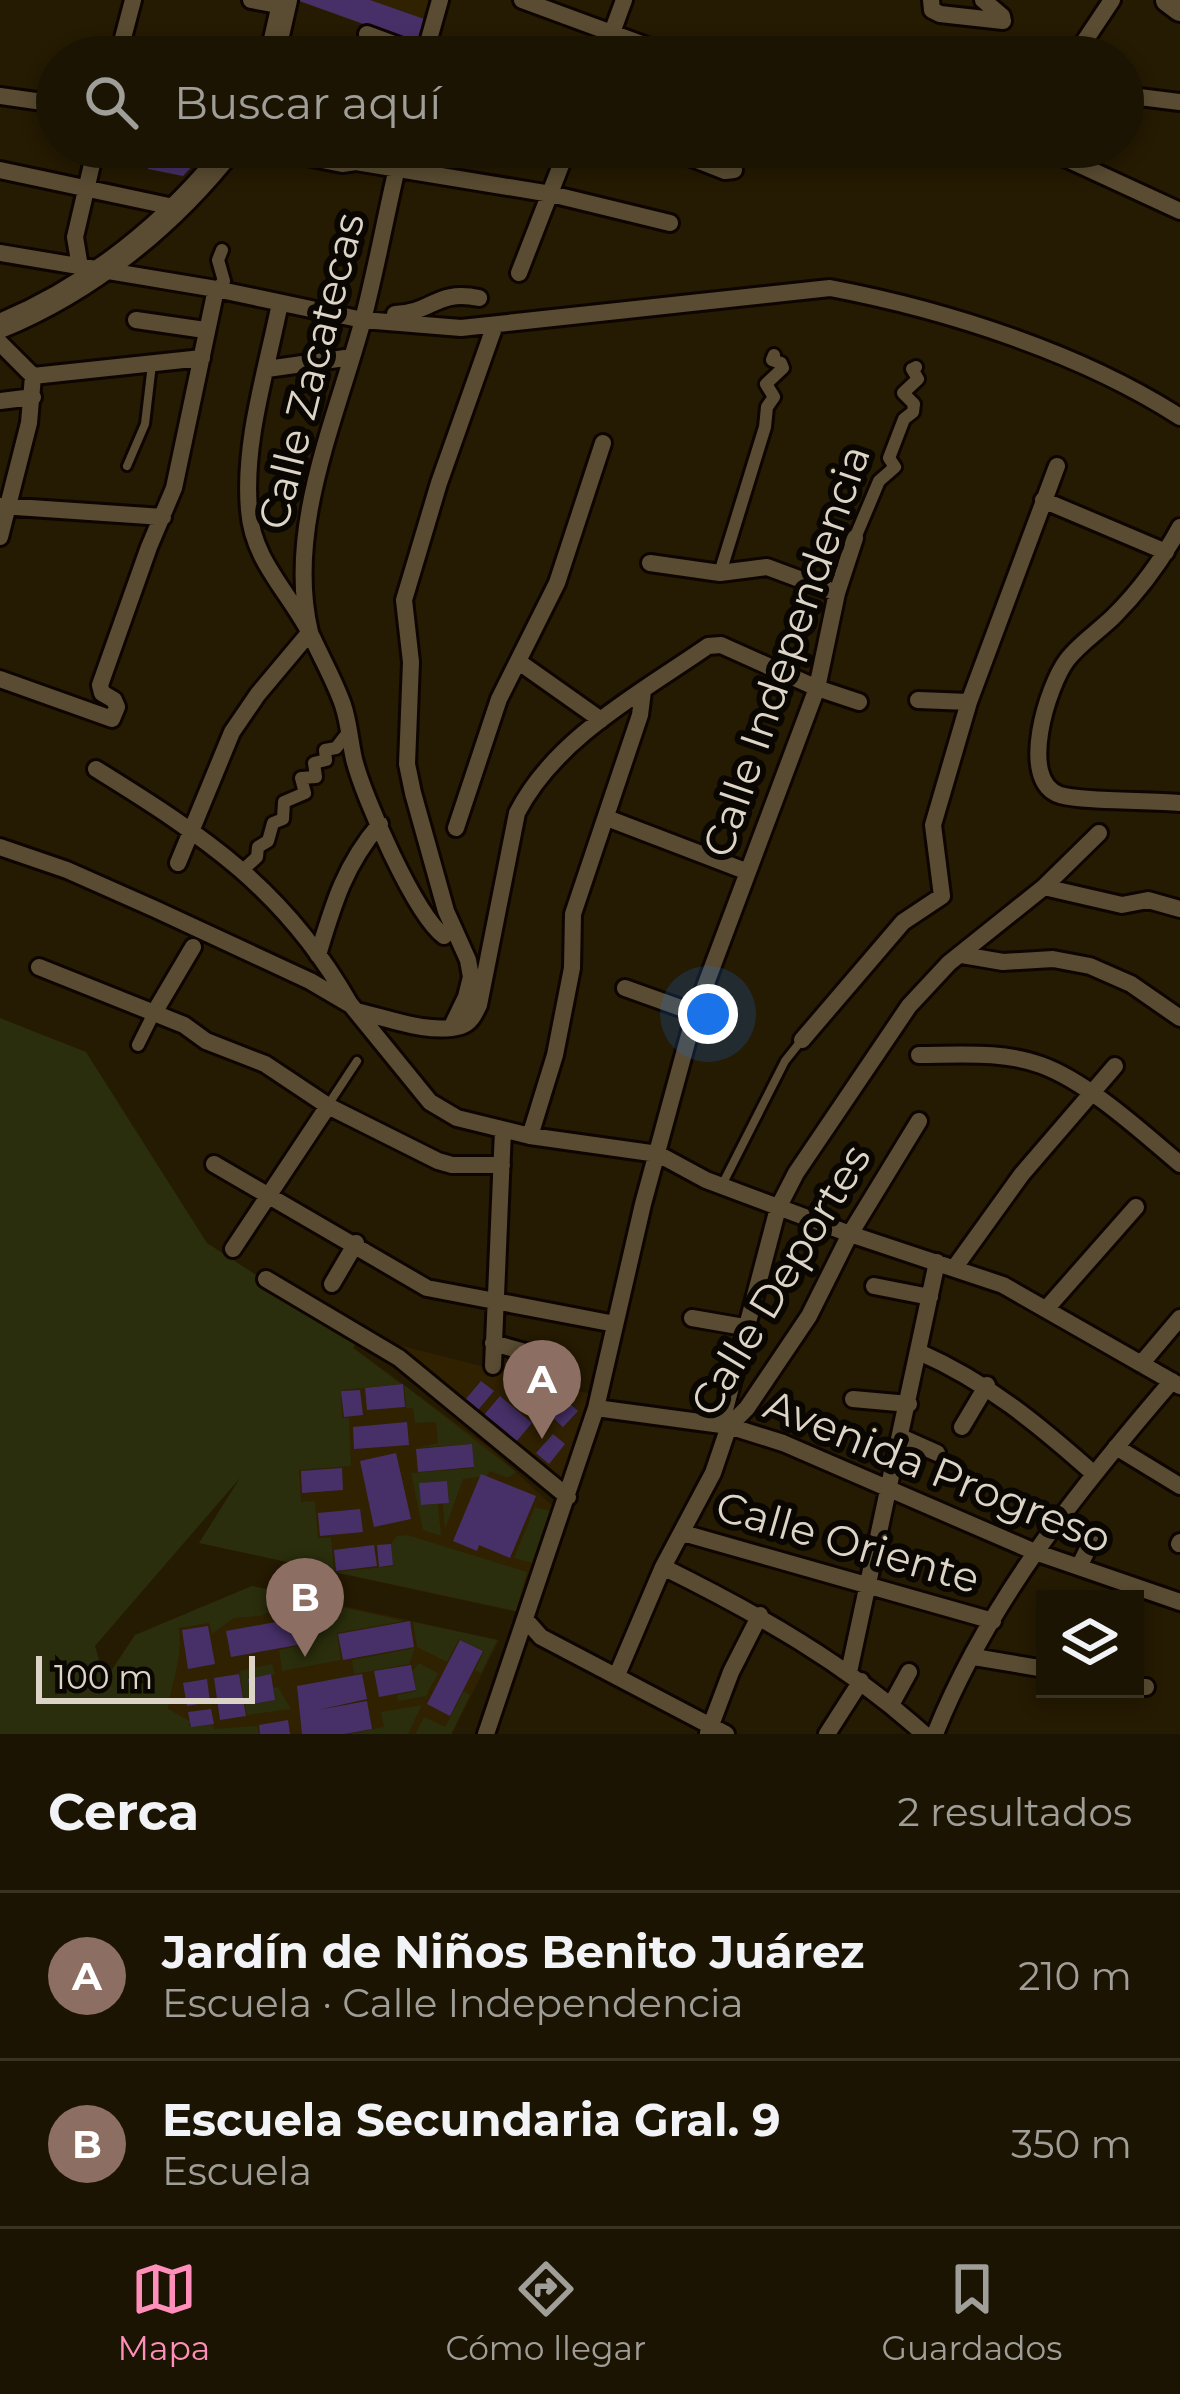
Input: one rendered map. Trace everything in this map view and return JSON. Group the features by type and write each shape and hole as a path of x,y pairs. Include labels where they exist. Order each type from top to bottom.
{"main road":[{"path":"1168,0 1180,9"},
{"path":"277,36 284,3"},
{"path":"0,326 29,314 178,208 213,168"}],"street":[{"path":"124,36 133,0"},
{"path":"251,0 284,3"},
{"path":"431,36 440,0"},
{"path":"522,0 622,36"},
{"path":"610,36 624,0"},
{"path":"931,0 932,10 940,14 1003,22 983,0"},
{"path":"1088,36 1112,0"},
{"path":"367,34 372,36"},
{"path":"0,97 36,101"},
{"path":"1144,97 1180,103"},
{"path":"90,168 75,237 90,270"},
{"path":"383,168 551,194 670,223"},
{"name":"Calle Zacatecas","path":"310,632 302,585 306,535 397,168"},
{"path":"520,273 560,168"},
{"path":"720,168 734,170"},
{"path":"1087,168 1180,211"},
{"path":"0,170 178,208"},
{"path":"0,679 112,719 117,706 100,685 174,488 205,330 216,289 224,281 218,260 222,250"},
{"path":"0,253 280,303 461,328 830,288 872,296 1048,350 1137,389 1180,416"},
{"path":"363,316 412,314 448,295 479,298"},
{"path":"280,303 252,444 249,513 261,561 310,632 334,683 350,730 354,760 380,824 423,914 444,936"},
{"path":"136,320 205,330"},
{"path":"452,1026 471,976 446,911 412,793 407,764 411,662 404,600 495,325"},
{"path":"0,343 33,376 33,397 0,537"},
{"path":"720,573 765,427 763,417 774,397 766,384 782,368 772,361 774,355"},
{"path":"267,369 352,357"},
{"path":"33,376 202,358"},
{"name":"Calle Independencia","path":"486,1734 596,1408 694,1013 817,688 855,538 879,481 895,466 890,458 904,419 914,412 914,404 904,393 918,379 912,369 916,367"},
{"path":"0,401 33,397"},
{"path":"456,828 499,699 557,583 603,443"},
{"path":"802,1040 903,922 942,896 933,825 969,702 1057,466"},
{"path":"1043,500 1166,552"},
{"path":"4,506 163,518"},
{"path":"1180,527 1166,552 1112,618 1068,659 1046,700 1039,758 1043,779 1059,794 1180,803"},
{"path":"650,562 720,573 767,567 838,593"},
{"path":"178,863 232,732 310,632"},
{"path":"0,847 155,908 353,1008 423,1026 464,1026 479,1005 517,813 525,796 601,719 708,646 721,645 817,688 859,701"},
{"path":"519,662 601,719"},
{"path":"530,1136 555,1055 572,968 574,914 640,715 643,691"},
{"path":"918,700 969,702"},
{"path":"244,868 257,857 257,847 268,841 272,823 284,819 284,802 305,794 301,778 316,777 314,763 326,760 325,751 336,748 350,730"},
{"path":"96,769 191,828 244,868 319,955 353,1008 430,1102 457,1118 530,1136 658,1154 721,1186 946,1264 1047,1307 1176,1384 1093,1473 1035,1552 935,1734"},
{"path":"607,818 748,872"},
{"path":"319,955 338,887 358,850 380,824"},
{"path":"725,1426 744,1327 778,1208 796,1173 909,1006 949,963 1044,887 1099,833"},
{"path":"1044,887 1123,905 1148,900 1180,909"},
{"path":"138,1045 193,946"},
{"path":"962,956 1003,962 1054,958 1090,966 1130,984 1180,1018"},
{"path":"36,973 184,1025 206,1041 265,1064 328,1106 438,1161 502,1165"},
{"path":"625,988 694,1013"},
{"path":"919,1055 1006,1057 1041,1065 1089,1093 1179,1161"},
{"path":"827,1734 855,1677 888,1486 930,1297 946,1264 1114,1066"},
{"path":"233,1250 328,1106"},
{"name":"Calle Deportes","path":"617,1675 663,1568 713,1473 725,1426 747,1408 809,1316 850,1234 919,1121"},
{"path":"493,1366 503,1130"},
{"path":"214,1164 427,1288 615,1324"},
{"path":"1047,1307 1136,1207"},
{"path":"332,1284 356,1243"},
{"path":"266,1279 399,1358 568,1498"},
{"path":"874,1286 930,1297"},
{"path":"692,1318 744,1327"},
{"path":"1141,1364 1180,1318"},
{"path":"493,1343 536,1355"},
{"path":"919,1352 987,1385 1024,1411 1093,1473"},
{"path":"962,1427 987,1385"},
{"path":"853,1400 909,1404"},
{"name":"Avenida Progreso","path":"596,1408 725,1426 783,1443 1035,1552 1180,1602"},
{"path":"901,1437 937,1453"},
{"path":"1116,1447 1180,1486"},
{"path":"1078,1567 1096,1532"},
{"name":"Calle Oriente","path":"683,1533 993,1621"},
{"path":"663,1568 760,1615 855,1677 924,1734"},
{"path":"1108,1590 1110,1580"},
{"path":"525,1619 541,1637 714,1731 744,1643 760,1615"},
{"path":"974,1657 1036,1668"},
{"path":"892,1705 909,1672"}],"lane":[{"path":"128,466 145,424 152,362"},
{"path":"721,1186 776,1078 802,1040"},
{"path":"328,1106 356,1061"}],"shaded area":[{"path":"294,0 434,0 422,36 396,36"},
{"path":"339,1337 490,1448 554,1507 517,1612 199,1543"},
{"path":"399,1345 590,1394 563,1483 397,1349"},
{"path":"252,1586 499,1640 452,1734 186,1734 87,1708 135,1635"}],"green space":[{"path":"0,1018 86,1052 207,1243 358,1341 353,1348 401,1384 341,1390 342,1418 349,1418 351,1466 299,1470 301,1502 315,1501 318,1538 331,1538 334,1572 199,1543 240,1478 95,1646 105,1680 135,1635 252,1586 299,1596 261,1616 234,1618 212,1634 209,1623 179,1628 168,1709 190,1721 189,1726 257,1726 259,1734 0,1734"},
{"path":"404,1385 516,1472 508,1478 490,1471 487,1476 463,1479 445,1529 447,1481 420,1483 421,1505 438,1504 441,1536 423,1530 411,1473 474,1468 472,1444 416,1448 438,1443 436,1422 415,1423 413,1408 406,1408"},
{"path":"535,1507 550,1511 532,1563 514,1558"},
{"path":"407,1535 527,1572 516,1611 335,1572 393,1566 391,1543"},
{"path":"324,1603 404,1621 337,1633 341,1660 282,1671 279,1650 315,1642 313,1628 328,1624"},
{"path":"413,1622 497,1640 481,1673 475,1670 484,1651 459,1639 447,1662 417,1647"},
{"path":"415,1648 409,1664 354,1674 352,1660"},
{"path":"419,1663 438,1673 426,1696 398,1701 397,1695 416,1691 413,1670"},
{"path":"272,1664 275,1674 248,1679 252,1704 275,1700 273,1688 278,1687 291,1709 247,1715 239,1671"},
{"path":"464,1691 470,1695 451,1734 415,1734 424,1717 445,1727"},
{"path":"422,1705 408,1734 348,1734 384,1727 381,1712"}],"building":[{"path":"297,0 370,0 427,20 422,36 397,36"},
{"path":"148,168 190,168 183,176"},
{"path":"481,1381 494,1391 478,1410 465,1400"},
{"path":"403,1384 405,1407 367,1410 365,1388"},
{"path":"547,1384 578,1411 563,1427 533,1400"},
{"path":"360,1390 363,1415 344,1417 341,1391"},
{"path":"500,1396 532,1423 516,1442 484,1415"},
{"path":"407,1422 409,1445 354,1449 353,1427"},
{"path":"553,1434 565,1444 549,1464 536,1453"},
{"path":"472,1444 474,1467 418,1472 416,1449"},
{"path":"396,1453 411,1519 374,1527 360,1461"},
{"path":"342,1468 343,1490 302,1493 301,1471"},
{"path":"481,1474 536,1496 510,1558 453,1541"},
{"path":"447,1481 449,1503 421,1505 419,1483"},
{"path":"360,1509 363,1532 320,1536 318,1513"},
{"path":"391,1544 393,1565 379,1567 377,1545"},
{"path":"374,1545 377,1566 336,1571 334,1550"},
{"path":"298,1618 303,1644 231,1657 226,1631"},
{"path":"410,1621 414,1647 343,1660 338,1634"},
{"path":"208,1626 215,1664 188,1669 182,1630"},
{"path":"460,1640 483,1651 450,1716 427,1704"},
{"path":"411,1665 416,1690 379,1697 374,1671"},
{"path":"239,1674 246,1716 220,1720 214,1678"},
{"path":"271,1674 275,1700 252,1704 248,1679"},
{"path":"362,1674 367,1699 318,1710 367,1701 372,1729 302,1734 297,1686"},
{"path":"207,1679 210,1702 187,1706 183,1683"},
{"path":"211,1709 214,1724 191,1727 188,1712"},
{"path":"288,1720 290,1734 260,1734 259,1725"}],"place":[{"name":"Jardín de Niños Benito Juárez","path":"542,1439"},
{"name":"Escuela Secundaria Gral. 9","path":"305,1657"}]}
